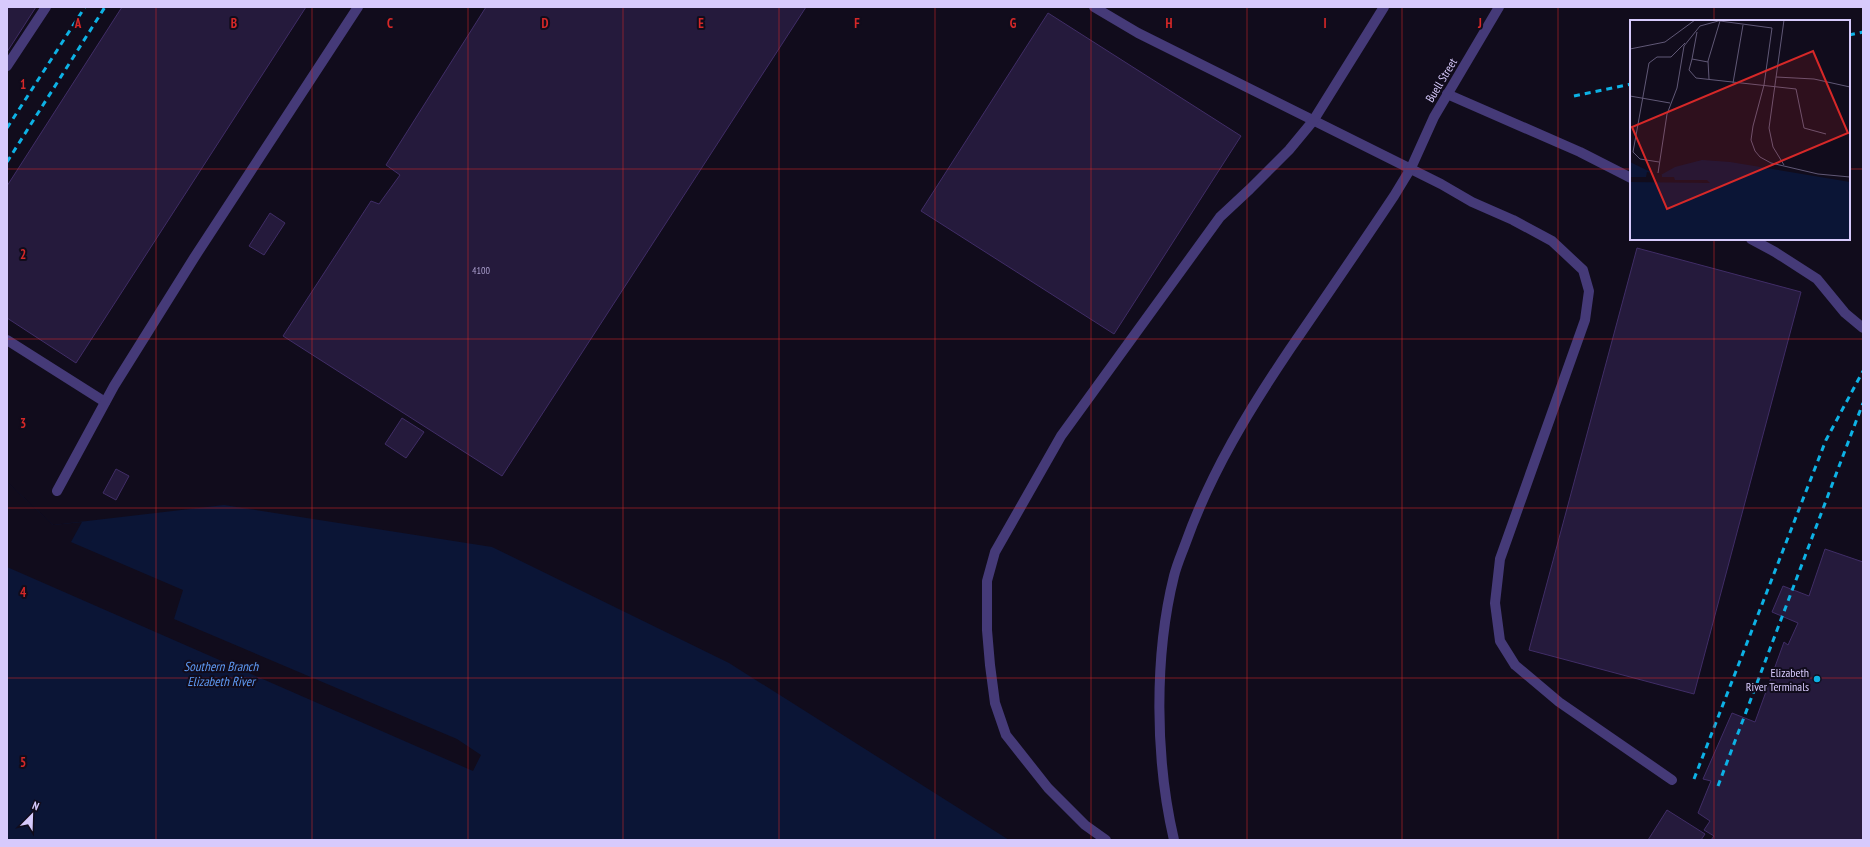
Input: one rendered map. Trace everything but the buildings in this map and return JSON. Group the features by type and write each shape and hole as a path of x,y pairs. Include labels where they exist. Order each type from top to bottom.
{"street":[{"path":"7,66 46,7"},
{"path":"57,491 105,402 198,251 358,7"},
{"path":"1094,7 1138,33 1313,121 1411,168 1472,202 1513,220 1552,241 1583,270 1589,291 1585,320 1500,559 1495,603 1500,641 1515,665 1559,702 1672,780"},
{"path":"1106,840 1085,825 1048,788 1006,735 995,703 987,630 987,581 995,552 1061,436 1220,217 1289,150 1313,121 1384,7"},
{"name":"Buell Street","path":"1174,840 1168,813 1161,758 1160,692 1162,641 1176,568 1195,518 1216,471 1254,403 1394,196 1411,168 1434,117 1499,7"},
{"path":"1447,94 1580,152 1630,177"},
{"path":"1753,240 1775,252 1817,279 1845,312 1863,328"},
{"path":"7,340 105,402"}],"water":[{"name":"Southern Branch Elizabeth River","path":"7,482 53,525 224,505 492,547 729,663 1009,840 7,840"}],"pier":[{"path":"7,482 53,525 82,522 71,542 183,590 174,619 457,739 481,755 473,771 7,567"}],"railway":[{"path":"7,128 85,7"},
{"path":"7,162 105,7"},
{"path":"1850,35 1863,32"},
{"path":"1574,96 1630,84"},
{"path":"1694,779 1826,440 1863,371"},
{"path":"1718,786 1863,403"}],"place":[{"name":"Elizabeth River Terminals","path":"1817,679"}]}
